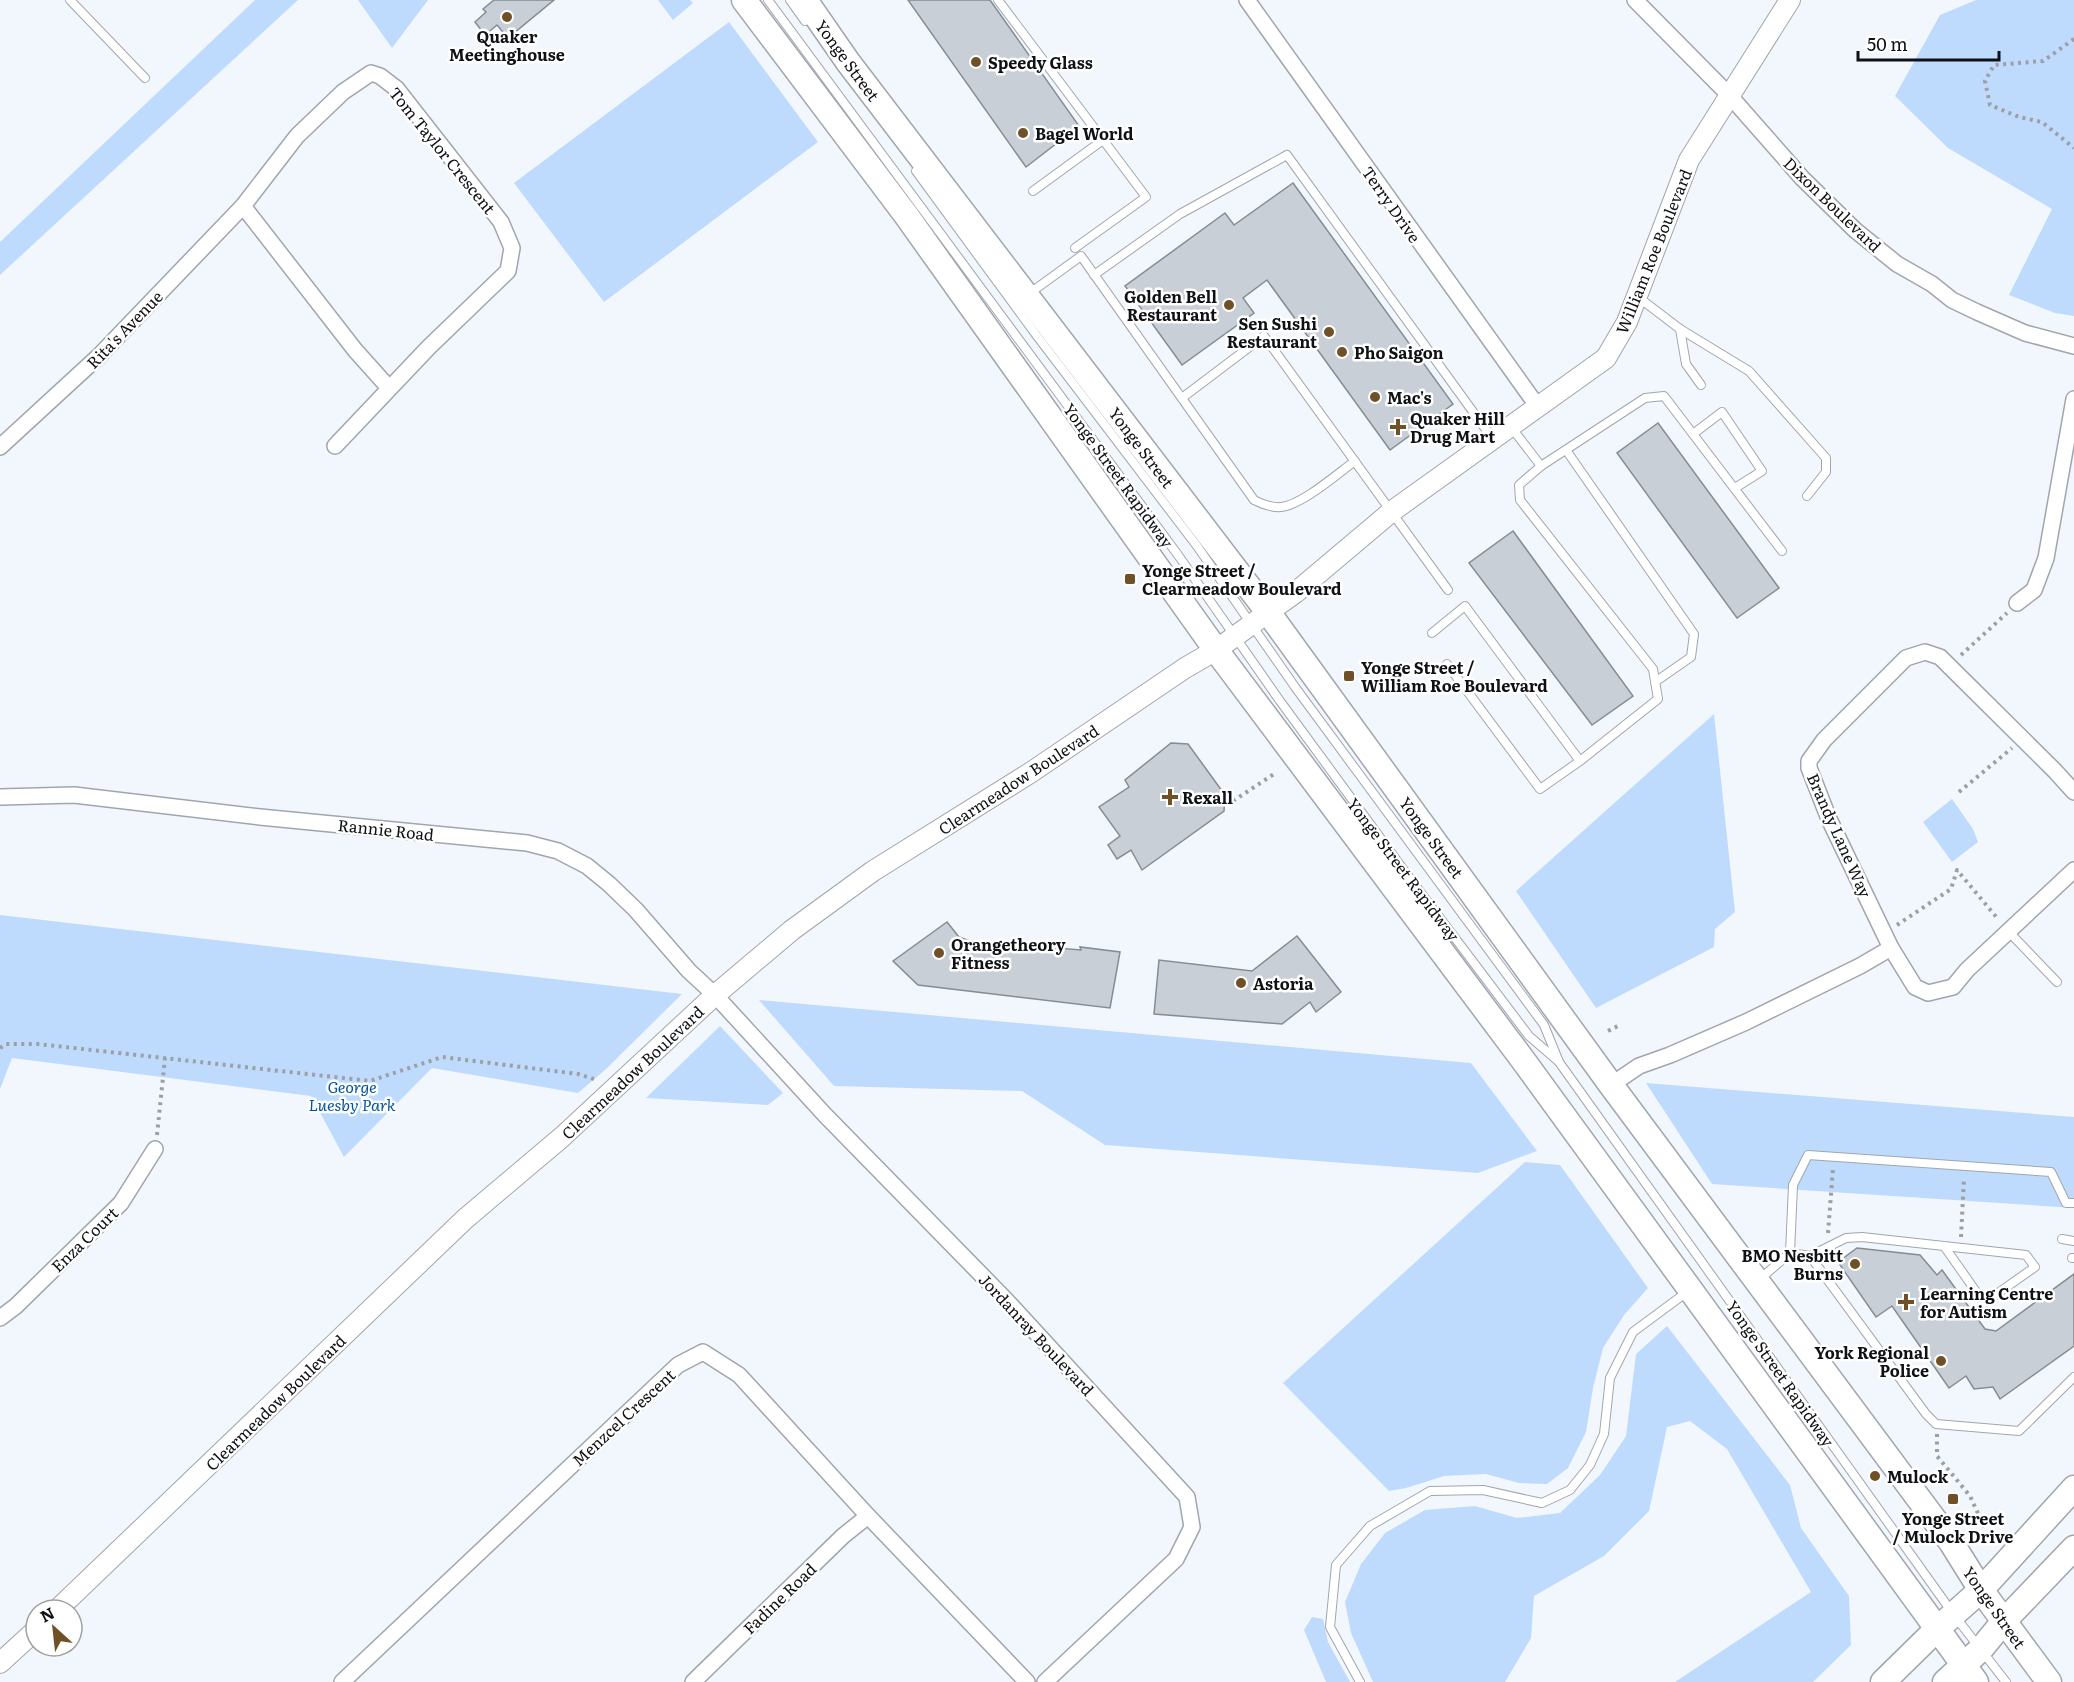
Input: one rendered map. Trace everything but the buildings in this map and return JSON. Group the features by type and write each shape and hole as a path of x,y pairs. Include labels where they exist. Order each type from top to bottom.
{"main road":[{"path":"744,0 913,225 1215,650 1530,1070 1690,1290 1945,1622 1970,1674"},
{"name":"Yonge Street","path":"805,0 848,62 1026,296 1252,624 1611,1085 1951,1542 1981,1590 2049,1682"},
{"path":"1883,1682 1981,1590 2074,1488"},
{"path":"1945,1682 1970,1674 1981,1649 2004,1621 2074,1548"}],"street":[{"name":"Terry Drive","path":"1247,0 1538,407"},
{"name":"Dixon Boulevard","path":"1635,0 1731,96 1802,178 1855,230 1897,264 1932,284 1952,300 1977,312 2025,333 2074,346"},
{"name":"William Roe Boulevard","path":"1252,624 1295,593 1391,512 1606,358 1627,322 1689,160 1790,0"},
{"name":"Tom Taylor Crescent","path":"243,206 297,136 343,92 371,73 380,76 397,88 501,222 512,249 508,272 389,388 334,446"},
{"path":"243,206 355,350 389,388"},
{"name":"Rita's Avenue","path":"0,447 99,357 243,206"},
{"path":"2017,603 2034,590 2046,558 2074,399"},
{"name":"Clearmeadow Boulevard","path":"70,1598 465,1220 562,1137 715,995 792,930 873,871 1030,773 1252,624"},
{"name":"Brandy Lane Way","path":"2074,792 1941,657 1925,652 1906,658 1824,740 1809,761 1809,768 1829,819 1890,948 1915,987 1928,993 1953,987 1967,970 2074,870"},
{"name":"Rannie Road","path":"0,797 74,795 260,817 527,843 558,851 586,866 609,884 636,910 689,971 715,995"},
{"path":"1611,1085 1639,1066 1670,1056 1746,1022 1860,966 1890,948"},
{"name":"Jordanray Boulevard","path":"715,995 825,1115 1006,1300 1187,1497 1192,1527 1176,1559 1046,1682"},
{"name":"Enza Court","path":"0,1318 16,1306 121,1203 155,1149"},
{"name":"Menzcel Crescent","path":"342,1682 678,1365 703,1352 739,1375 867,1516 1027,1682"},
{"name":"Fadine Road","path":"693,1682 843,1536 867,1516"},
{"path":"0,1663 24,1641"}],"lane":[{"path":"70,0 145,78"},
{"name":"Yonge Street Rapidway","path":"768,0 1171,546 1252,624 1399,863 1529,1036 1559,1062"},
{"path":"790,0 811,28"},
{"path":"998,0 1146,197 1075,248"},
{"path":"1033,191 1103,140"},
{"path":"1094,275 1180,214 1287,155 1493,439"},
{"name":"Yonge Street Rapidway","path":"914,168 1037,336 1197,546 1544,1025 1559,1062 1945,1622 1981,1649 2006,1682"},
{"path":"1026,296 1081,256 1254,500 1279,508 1296,503 1355,461"},
{"path":"1637,296 1680,329 1749,371 1826,458 1826,472 1807,496"},
{"path":"1680,329 1686,364 1701,384"},
{"path":"1182,398 1264,336 1448,590"},
{"path":"1447,664 1540,789 1580,761 1658,699 1653,669 1520,500 1520,485 1541,466 1645,398 1664,396 1782,551"},
{"path":"1693,434 1722,412 1762,471 1735,489"},
{"path":"1511,426 1541,466"},
{"path":"1566,450 1694,634 1691,657 1655,682"},
{"path":"1432,633 1465,606 1580,761"},
{"path":"2009,932 2057,981"},
{"path":"1757,1282 1791,1253 1793,1185 1808,1155 2051,1172 2066,1203 2074,1203"},
{"path":"1791,1253 1810,1256 1846,1238 1862,1237 1944,1246 1961,1248 2026,1255 2036,1267 1984,1303 1944,1246"},
{"path":"2062,1239 2074,1240"},
{"path":"1810,1256 1936,1425 2019,1431 2074,1377"},
{"path":"1360,1682 1329,1627 1336,1565 1370,1526 1430,1491 1483,1490 1542,1503 1570,1490 1590,1465 1604,1434 1610,1378 1633,1332 1690,1290"}],"path":[{"path":"2074,39 2043,62 1994,65 1985,81 1990,105 2019,117 2042,122 2074,148"},
{"path":"1950,666 2017,603"},
{"path":"1959,792 2023,739"},
{"path":"1233,801 1274,774"},
{"path":"1884,933 1951,889 1957,870 2009,932"},
{"path":"1608,1031 1618,1026"},
{"path":"0,1048 6,1044 38,1044 370,1081 442,1057 578,1074 618,1086"},
{"path":"155,1149 165,1058"},
{"path":"1828,1247 1834,1156"},
{"path":"1961,1248 1965,1166"},
{"path":"1936,1425 1937,1456 1970,1496 1986,1531"}],"green space":[{"path":"255,0 298,0 0,275 0,242"},
{"path":"358,0 428,0 392,48"},
{"path":"658,0 690,0 693,3 673,20"},
{"path":"1976,0 2074,0 2074,316 2055,313 2009,295 2052,209 1948,148 1895,96 1940,15"},
{"path":"729,22 818,142 604,302 514,183"},
{"path":"1714,714 1735,912 1715,929 1714,947 1596,1008 1516,891"},
{"path":"1952,799 1973,829 1978,842 1952,862 1923,822"},
{"name":"George Luesby Park","path":"0,915 682,994 606,1069 578,1093 432,1068 344,1157 311,1096 12,1058 0,1089"},
{"path":"759,1000 1471,1063 1537,1151 1478,1173 1105,1145 1022,1091 834,1086"},
{"path":"720,1026 783,1093 768,1105 646,1098"},
{"path":"1646,1083 2074,1117 2074,1208 1712,1184"},
{"path":"1525,1162 1560,1165 1648,1288 1624,1315 1603,1348 1593,1388 1586,1432 1568,1468 1547,1484 1519,1483 1486,1474 1444,1476 1389,1491 1283,1383"},
{"path":"1667,1326 1790,1485 1801,1528 1849,1596 1851,1645 1813,1682 1675,1682 1811,1592 1727,1449 1690,1421 1667,1427 1649,1511 1604,1556 1534,1596 1531,1638 1505,1682 1373,1682 1351,1633 1345,1602 1361,1564 1385,1533 1425,1510 1475,1506 1517,1518 1560,1513 1600,1475 1626,1436 1636,1354"},
{"path":"1312,1617 1323,1619 1328,1642 1350,1682 1326,1682 1304,1630"}],"place":[{"name":"Quaker Meetinghouse","path":"507,17"},
{"name":"Speedy Glass","path":"976,62"},
{"name":"Bagel World","path":"1023,133"},
{"name":"Golden Bell Restaurant","path":"1229,305"},
{"name":"Sen Sushi Restaurant","path":"1329,332"},
{"name":"Pho Saigon","path":"1342,352"},
{"name":"Mac's","path":"1375,397"},
{"name":"Quaker Hill Drug Mart","path":"1398,427"},
{"name":"Yonge Street / Clearmeadow Boulevard","path":"1130,579"},
{"name":"Yonge Street / William Roe Boulevard","path":"1349,676"},
{"name":"Rexall","path":"1170,797"},
{"name":"Orangetheory Fitness","path":"939,953"},
{"name":"Astoria","path":"1241,983"},
{"name":"BMO Nesbitt Burns","path":"1855,1264"},
{"name":"Learning Centre for Autism","path":"1906,1302"},
{"name":"York Regional Police","path":"1941,1361"},
{"name":"Mulock","path":"1875,1476"},
{"name":"Yonge Street / Mulock Drive","path":"1953,1499"}]}
